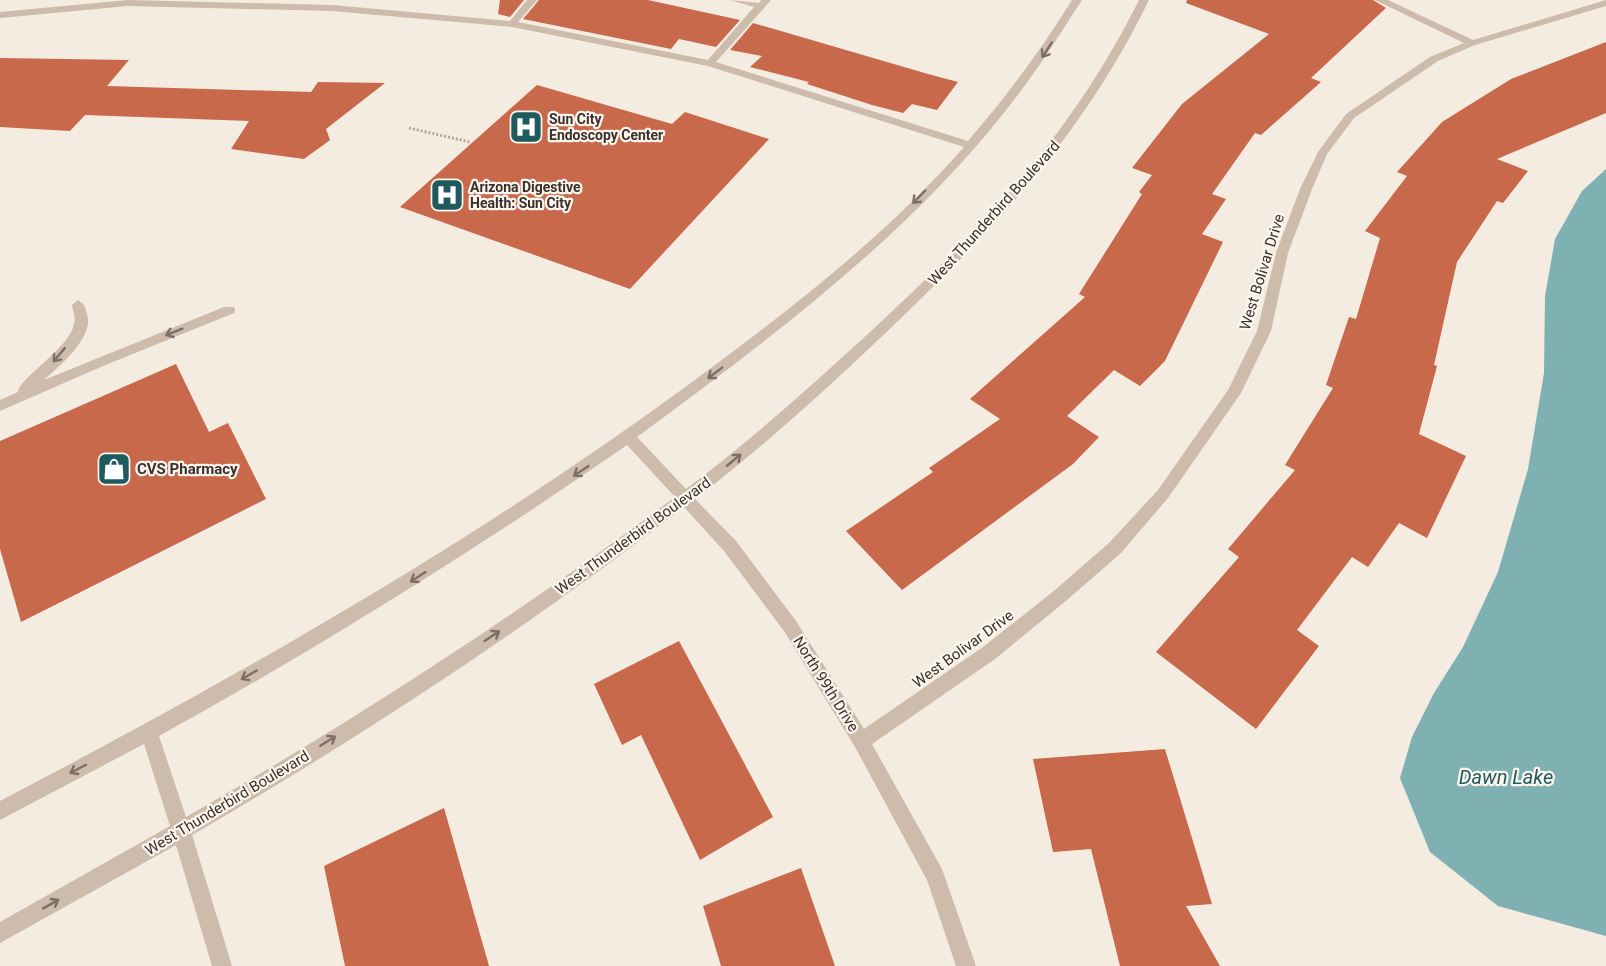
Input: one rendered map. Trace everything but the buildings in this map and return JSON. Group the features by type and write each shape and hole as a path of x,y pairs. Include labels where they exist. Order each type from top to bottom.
{"street":[{"path":"512,24 532,0"},
{"path":"735,0 764,3"},
{"path":"0,811 149,732 401,588 629,438 818,292 872,245 970,145 1038,64 1077,0"},
{"name":"West Thunderbird Boulevard","path":"0,933 181,833 423,681 601,563 688,498 807,400 882,331 975,239 1075,123 1098,86 1144,0"},
{"path":"1380,0 1472,43"},
{"path":"0,15 128,2 317,4 512,24 710,63 970,145"},
{"path":"710,63 764,3"},
{"name":"West Bolivar Drive","path":"861,741 988,653 1061,595 1115,548 1149,510 1234,393 1264,331 1282,253 1322,154 1350,116 1434,59 1472,43 1606,3"},
{"path":"5,404 46,371 79,330 82,321 78,304"},
{"path":"5,404 98,362 229,310"},
{"name":"North 99th Drive","path":"629,438 688,498 730,546 790,626 861,741 935,876 966,966"},
{"path":"149,732 217,942 222,966"}],"path":[{"path":"409,128 470,142"}],"water":[{"name":"Dawn Lake","path":"1606,169 1606,936 1498,906 1430,852 1400,778 1412,737 1434,693 1463,647 1498,572 1528,469 1544,373 1545,296 1555,239 1582,191"}],"place":[{"name":"Sun City Endoscopy Center","path":"526,127"},
{"name":"Arizona Digestive Health: Sun City","path":"447,195"},
{"name":"CVS Pharmacy","path":"114,469"}]}
